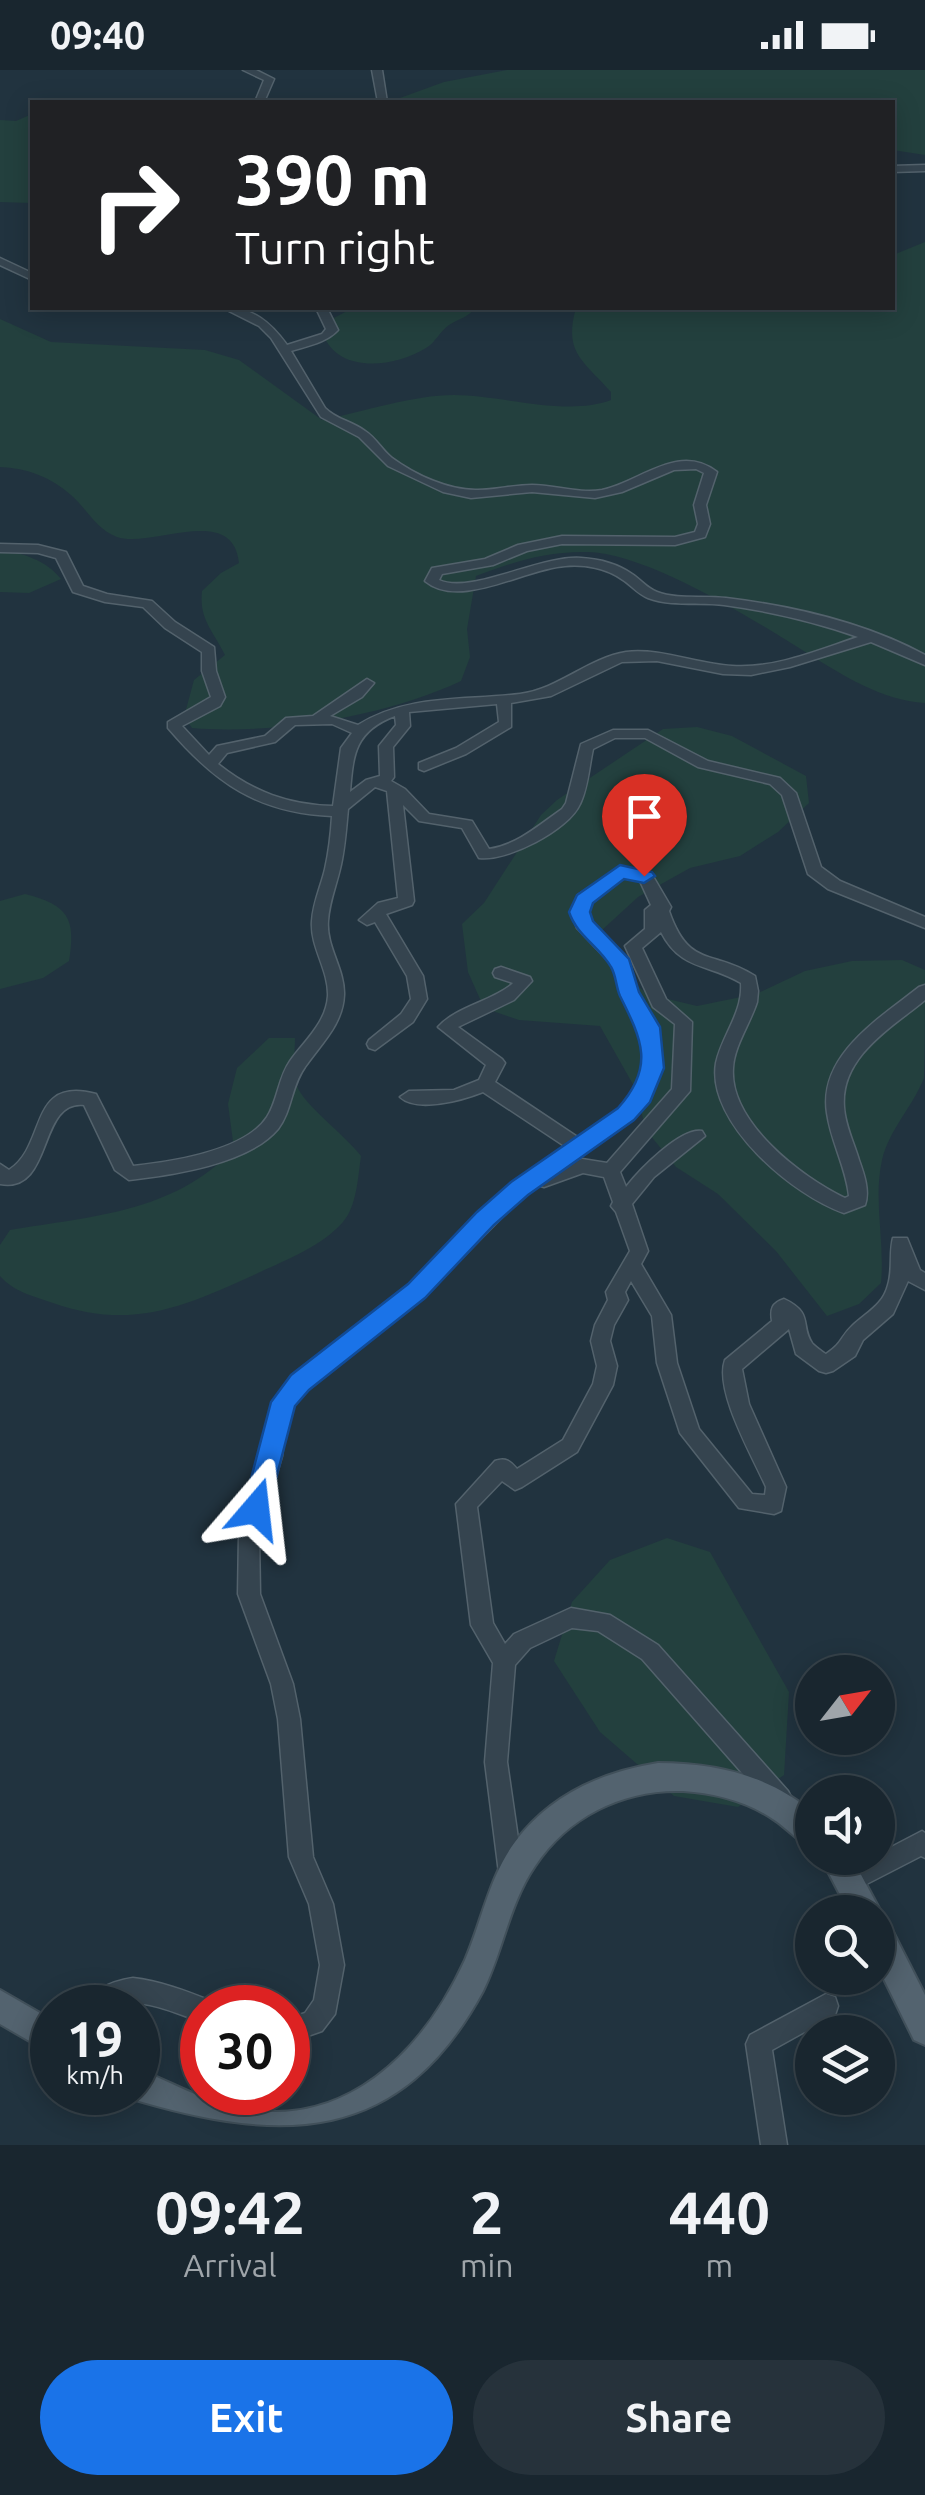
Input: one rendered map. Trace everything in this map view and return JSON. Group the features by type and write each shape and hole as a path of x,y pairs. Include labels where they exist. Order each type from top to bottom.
{"main road":[{"path":"160,2096 227,2129 267,2134 330,2125 388,2094 416,2069 464,1994 511,1876 538,1838 587,1798 626,1782 666,1775 711,1778 743,1787 795,1819"},
{"path":"895,1969 925,2029"},
{"path":"0,2006 30,2022"}],"street":[{"path":"248,70 268,79 261,100"},
{"path":"377,70 383,100"},
{"path":"895,169 925,168"},
{"path":"0,261 30,276"},
{"path":"235,310 272,328 288,348 296,376 321,411 360,432 389,462 451,491 480,495 524,488 603,494 685,464 701,464 711,472 700,506 704,524 700,534 675,540 541,544 488,562 438,571 432,581 438,587 462,590 534,565 590,563 624,574 650,594 737,603 909,650 925,661"},
{"path":"288,348 326,336 332,330 323,310"},
{"path":"0,548 38,549 61,555 78,589 105,598 147,604 170,625 209,650 208,670 218,697 215,703 173,725 226,780 288,810 341,808 371,782 388,786 424,818 466,824 484,854 499,854 567,812 573,804 586,747 613,734 648,734 702,764 775,781 789,793 814,870 834,885 925,922"},
{"path":"0,1172 6,1179 18,1177 30,1164 52,1111 64,1098 76,1095 90,1099 121,1165 129,1173 165,1170 223,1152 253,1141 272,1124 291,1073 315,1046 334,1013 334,977 319,934 348,748 359,731 373,720 402,709 542,694 626,656 650,656 736,671 760,669 870,638"},
{"path":"318,719 368,683"},
{"path":"424,766 461,751 506,724 504,699"},
{"path":"375,1044 406,1018 419,999 415,976 372,917 406,900 388,786 386,746 402,726 402,709"},
{"path":"211,763 222,749 260,743 283,734 291,721 334,720 359,731"},
{"path":"310,2023 326,2005 332,1964 321,1904 301,1858 289,1719 282,1684 249,1594 248,1535 284,1402 300,1383 417,1291 520,1188 626,1114 642,1096 654,1056 650,1027 629,992 621,964 583,924 580,912 584,900 620,872 644,876 662,907 670,934 685,954 737,970 749,980 748,1006 724,1064 723,1083 732,1111 791,1173 822,1198 844,1206 859,1200 857,1176 835,1107 843,1064 925,991"},
{"path":"611,1170 681,1092 684,1022 660,1002 633,946 653,931 653,910 662,907"},
{"path":"408,1096 455,1096 485,1084 496,1063 446,1027 516,992 524,981 501,972"},
{"path":"485,1084 579,1146"},
{"path":"620,1206 648,1172 696,1136"},
{"path":"520,1188 582,1166 611,1170"},
{"path":"511,1876 496,1762 504,1661 482,1625 466,1504 502,1467 515,1481 570,1446 603,1385 608,1366 600,1354 601,1330 618,1300 614,1292 639,1251 620,1206 611,1170"},
{"path":"631,1264 661,1315 668,1363 690,1433 746,1502 774,1505 776,1487 739,1404 732,1366 782,1324 780,1311 784,1307 797,1321 803,1348 826,1366 848,1350 852,1335 883,1313 904,1269 900,1243 913,1275 925,1282"},
{"path":"504,1661 522,1641 572,1618 602,1622 624,1632 650,1652 697,1702 741,1759 795,1815"},
{"path":"895,1853 925,1846"},
{"path":"774,2145 759,2044 826,2006"}],"green space":[{"path":"507,70 925,70 925,155 895,150 895,100 394,100 444,82"},
{"path":"30,115 30,203 0,202 0,120 16,121"},
{"path":"925,242 925,703 863,686 730,607 669,576 612,555 572,552 530,558 476,576 467,629 470,657 461,681 399,704 330,720 258,729 192,728 184,717 194,680 225,655 205,617 202,591 239,563 233,545 222,535 207,531 150,538 117,537 47,478 0,467 0,319 51,342 205,350 239,360 322,420 405,401 454,395 534,404 594,405 611,400 611,392 574,346 576,310 895,310 895,254"},
{"path":"349,310 473,310 446,328 429,346 383,363 353,361 340,355 323,333 328,321"},
{"path":"0,548 41,562 61,579 29,593 0,592"},
{"path":"697,727 732,736 806,776 809,803 778,832 740,856 690,868 638,897 602,930 604,956 647,994 697,1006 756,994 805,971 852,961 902,960 925,970 924,1078 882,1160 881,1283 859,1304 827,1316 776,1251 718,1194 676,1167 646,1130 635,1088 600,1026 519,1020 484,1008 468,972 462,924 484,903 541,815 557,800 663,729"},
{"path":"25,894 51,903 66,916 71,934 69,961 43,978 0,989 0,901"},
{"path":"269,1038 295,1038 297,1086 361,1156 351,1208 334,1231 292,1257 206,1296 134,1315 82,1311 53,1303 18,1290 0,1276 0,1245 10,1230 101,1215 158,1199 185,1187 234,1149 228,1104 237,1068"},
{"path":"667,1538 710,1552 789,1692 784,1775 738,1807 674,1796 600,1732 554,1661 572,1602 610,1560"}],"route":[{"path":"256,1509 284,1402 300,1383 417,1291 520,1188 626,1114 642,1096 653,1068 650,1027 629,992 621,964 583,924 580,912 584,900 620,872 644,876"}]}
